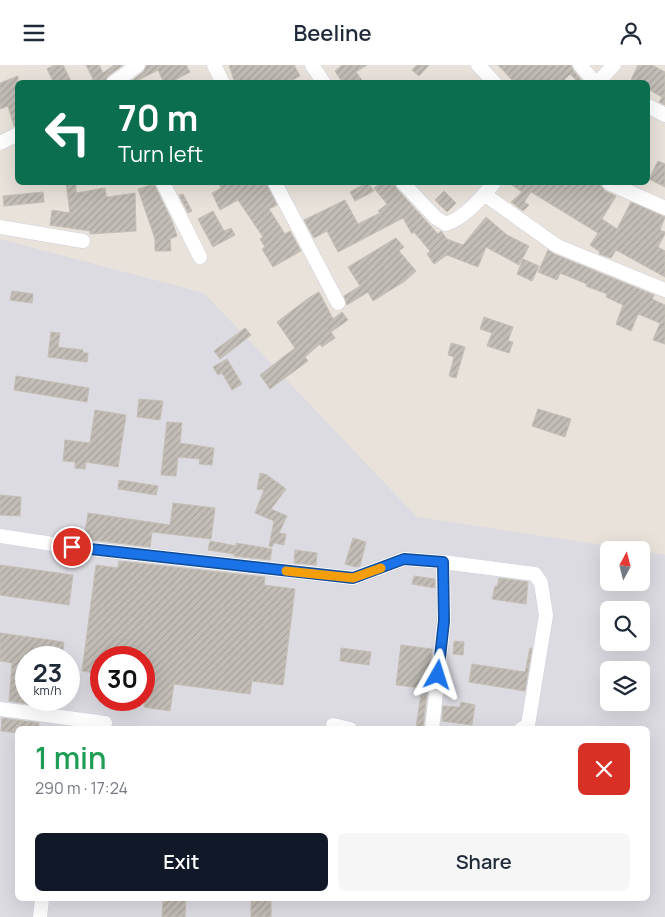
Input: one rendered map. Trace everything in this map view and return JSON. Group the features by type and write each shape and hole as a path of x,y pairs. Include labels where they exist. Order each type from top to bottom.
{"street":[{"path":"117,80 138,65"},
{"path":"214,65 222,80"},
{"path":"312,65 322,80"},
{"path":"478,65 492,80"},
{"path":"580,65 596,80"},
{"path":"598,80 614,65"},
{"path":"650,107 665,115"},
{"path":"0,143 15,136"},
{"path":"164,185 200,257"},
{"path":"277,185 338,303"},
{"path":"405,185 436,218 446,224 455,221 492,185"},
{"path":"613,185 665,208"},
{"path":"484,194 557,245 665,290"},
{"path":"0,227 83,241"},
{"path":"0,536 72,547 353,578 404,559 535,574 541,583 546,615 528,725 526,726"},
{"path":"432,726 444,621 443,562"},
{"path":"0,709 105,723 104,726"},
{"path":"333,725 337,726"},
{"path":"40,917 42,901"}],"shaded area":[{"path":"0,239 204,293 417,517 600,545 600,591 650,591 650,552 665,555 665,917 0,917"}],"building":[{"path":"54,65 63,65 70,80 52,80 47,69"},
{"path":"86,65 99,65 103,73 114,65 123,65 108,76 106,80 92,80 93,79"},
{"path":"147,65 186,65 190,72 175,80 163,80 158,70 139,80 133,80 143,72"},
{"path":"229,65 294,65 300,76 293,80 234,80"},
{"path":"342,65 367,65 356,72 362,80 341,80 335,71"},
{"path":"417,65 429,65 419,76 412,70"},
{"path":"498,65 571,65 581,80 576,80 570,74 564,80 512,80"},
{"path":"638,65 652,65 665,72 665,105 659,102 662,97 650,90 650,80 631,80"},
{"path":"18,76 18,80 15,80 15,126 8,106 0,109 0,83"},
{"path":"658,161 665,164 665,187 650,180"},
{"path":"66,185 76,185 76,193 105,188 106,196 108,197 135,193 136,231 90,234 90,231 50,225 52,210 70,213"},
{"path":"154,185 177,236 170,239 171,251 155,251 155,239 138,189"},
{"path":"219,185 267,185 277,205 269,209 285,234 290,231 301,251 273,267 262,249 265,247 260,239 263,237 238,200 220,210 212,193 221,188"},
{"path":"362,185 370,185 374,191 355,201 350,192"},
{"path":"378,185 395,185 438,234 441,231 447,239 463,245 486,217 507,235 529,246 519,265 486,247 478,267 447,255 434,264 427,254 430,251 414,232 412,234 403,218 338,252 327,231 314,238 304,220 345,200 358,224 380,213 378,211 387,204 374,188"},
{"path":"512,185 600,185 605,191 616,196 602,219 617,229 631,202 665,217 660,230 665,232 665,234 658,247 665,251 665,277 616,250 611,258 599,254 600,252 590,245 598,233 531,192 524,202 529,205 523,211 511,202 522,192"},
{"path":"444,191 456,203 447,212 435,200"},
{"path":"43,192 44,202 4,206 3,196"},
{"path":"183,194 192,211 188,213 179,195"},
{"path":"213,211 224,231 231,228 235,235 213,247 198,219"},
{"path":"396,238 404,247 399,251 416,271 405,281 373,301 368,292 347,305 344,296 360,286 348,267"},
{"path":"548,250 654,295 652,299 665,305 665,344 653,340 660,323 638,314 631,331 616,324 623,305 606,297 607,294 560,273 557,280 538,272"},
{"path":"523,259 539,266 532,281 517,274"},
{"path":"12,291 33,294 32,303 10,300"},
{"path":"319,292 333,319 342,312 348,320 331,332 335,338 322,347 320,344 305,357 308,361 270,389 260,375 295,348 277,322"},
{"path":"484,317 513,327 508,341 513,342 509,353 487,346 492,333 480,329"},
{"path":"245,328 251,335 220,359 214,351"},
{"path":"51,332 60,333 58,347 83,350 83,353 88,353 87,362 48,357"},
{"path":"451,343 465,347 456,378 449,376 454,357 448,355"},
{"path":"227,359 242,384 232,390 222,373 218,375 213,367"},
{"path":"16,376 89,388 87,402 14,390"},
{"path":"139,399 163,401 160,420 137,417"},
{"path":"538,409 571,419 565,437 532,426"},
{"path":"95,410 126,415 118,467 86,462 85,469 75,468 75,462 63,461 65,440 90,443"},
{"path":"167,422 182,423 180,443 214,448 212,465 199,464 200,459 178,457 176,476 161,475"},
{"path":"260,473 267,475 286,489 271,509 287,516 279,533 286,534 284,545 274,543 272,547 269,546 274,521 255,513 264,490 257,489"},
{"path":"119,480 158,486 156,495 118,489"},
{"path":"0,495 21,497 20,516 0,515"},
{"path":"173,503 215,508 211,539 152,532 150,547 84,539 88,513 170,525"},
{"path":"353,538 366,542 360,566 356,567 345,564"},
{"path":"210,541 236,546 236,543 272,549 270,560 234,556 234,554 208,550"},
{"path":"295,550 317,553 316,565 294,563"},
{"path":"119,561 265,577 264,585 295,589 283,685 252,681 250,694 174,684 170,711 155,709 155,646 90,646 90,672 82,671 96,565 118,568"},
{"path":"0,565 73,575 69,605 0,595"},
{"path":"414,576 435,579 435,588 412,584"},
{"path":"499,578 528,582 526,604 492,599"},
{"path":"0,633 64,642 63,646 15,646 15,702 9,701 12,663 0,661"},
{"path":"454,641 464,642 463,655 453,654"},
{"path":"401,645 432,649 423,726 416,726 422,688 396,685"},
{"path":"341,648 371,652 369,665 340,661"},
{"path":"530,648 532,648 525,691 469,682 472,664 525,672"},
{"path":"461,702 475,705 472,725 442,721 443,706 460,707"},
{"path":"2,718 39,723 38,726 15,726 15,733 1,731"},
{"path":"163,901 186,901 185,917 162,917"},
{"path":"251,901 271,901 271,917 251,917"}],"slow traffic":[{"path":"286,571 353,578 381,568"}],"route":[{"path":"72,547 353,578 404,559 443,562 444,621 438,675"}]}
